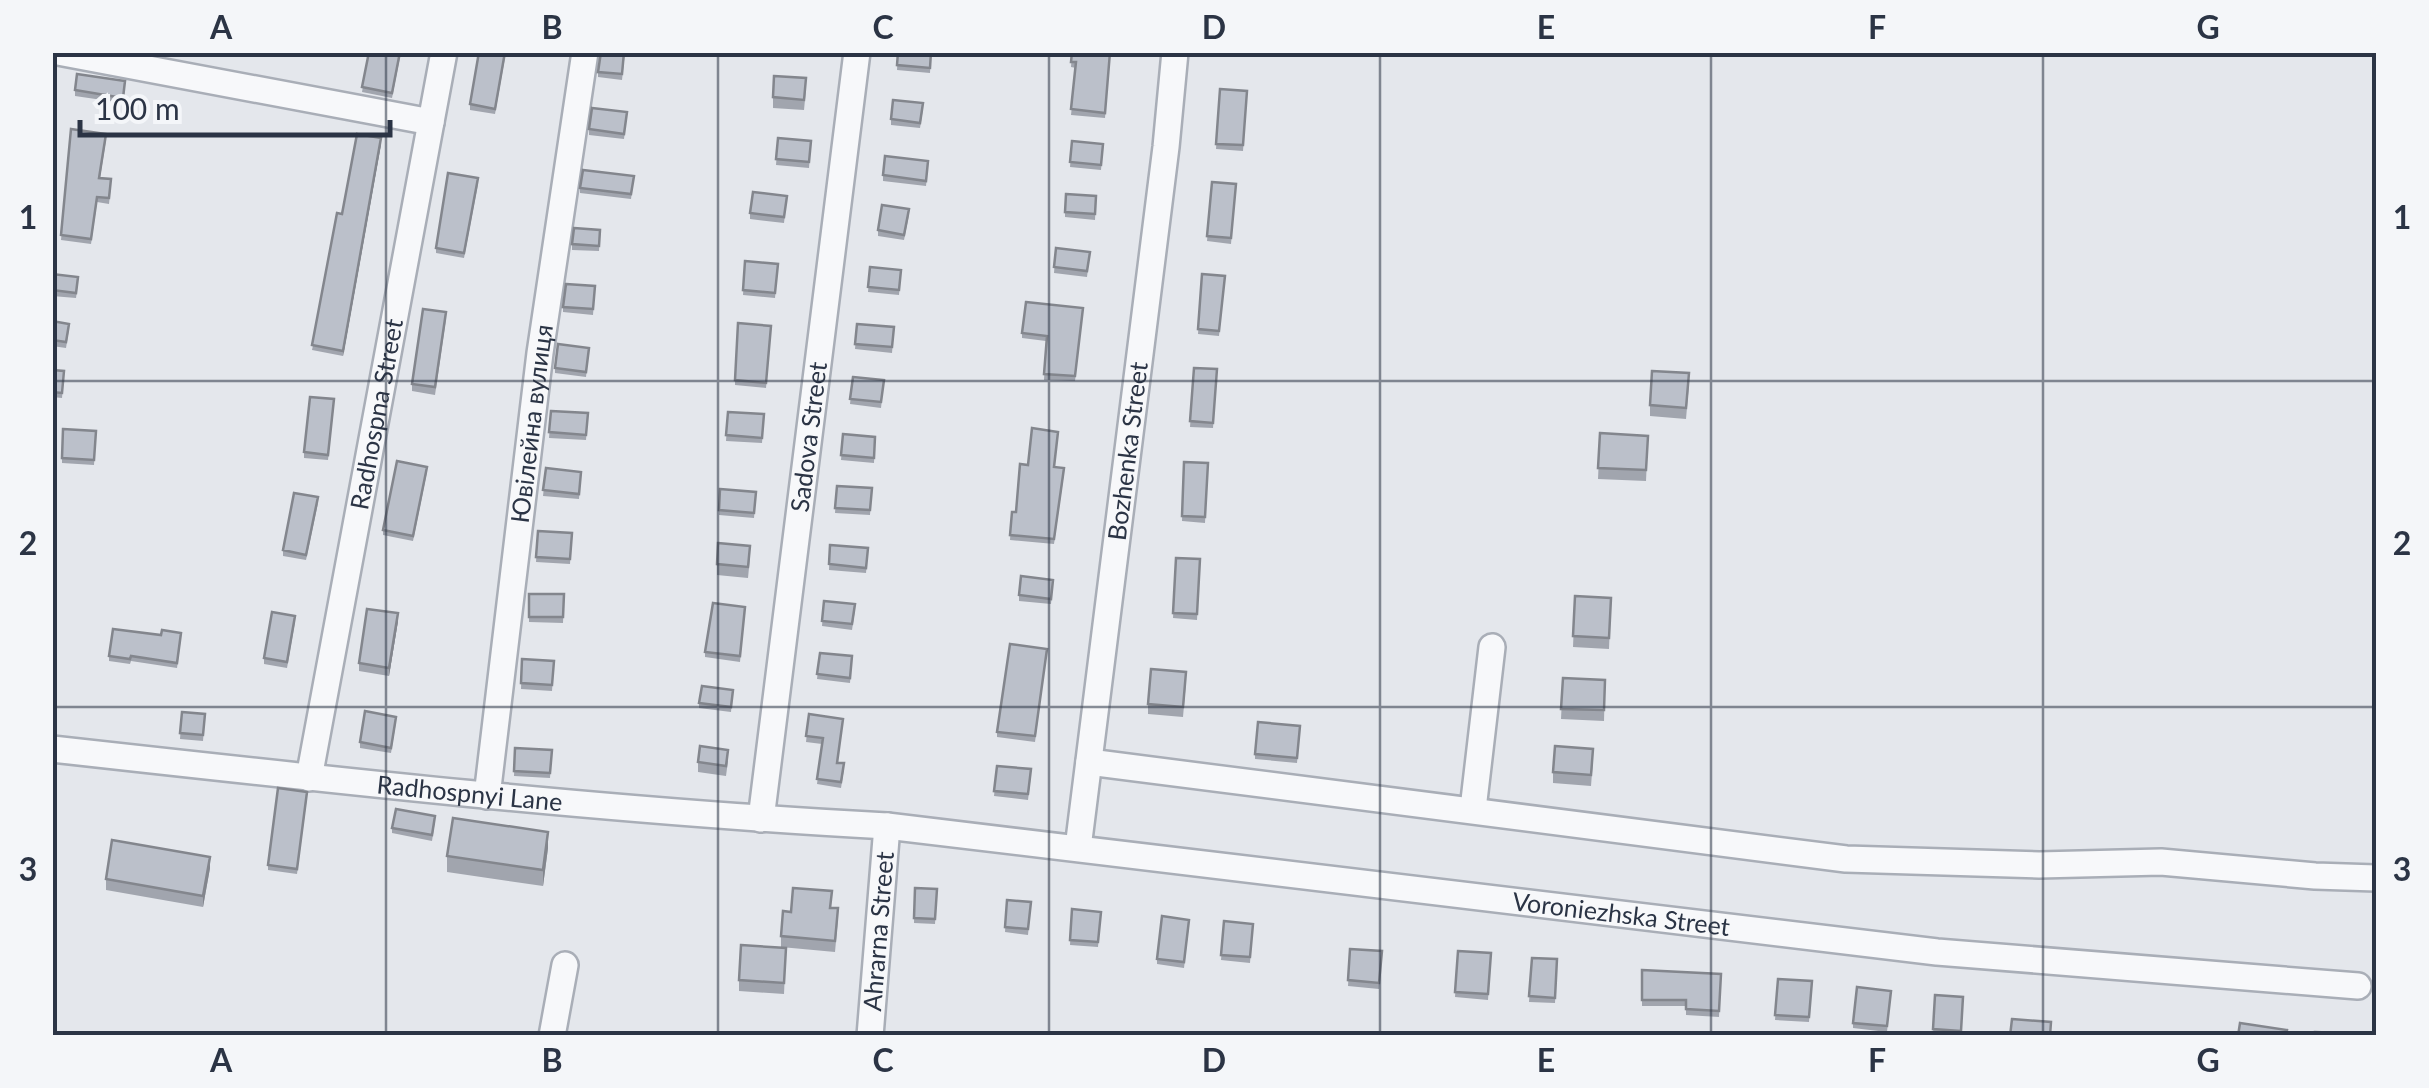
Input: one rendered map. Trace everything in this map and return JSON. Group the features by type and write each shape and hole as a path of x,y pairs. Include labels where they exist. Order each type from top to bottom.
{"street":[{"path":"58,52 431,122"},
{"name":"Radhospna Street","path":"309,778 444,52"},
{"name":"Ювілейна вулиця","path":"486,796 540,353 584,52"},
{"name":"Sadova Street","path":"760,819 857,52"},
{"name":"Bozhenka Street","path":"1078,848 1175,52"},
{"path":"1473,809 1492,647"},
{"name":"Radhospnyi Lane","path":"52,749 486,796 886,826"},
{"path":"1089,762 1846,858 2039,865 2161,862 2376,878"},
{"name":"Voroniezhska Street","path":"886,826 1937,952 2358,986"},
{"name":"Ahrarna Street","path":"870,1036 886,826"},
{"path":"552,1036 565,964"}],"building":[{"path":"369,52 400,52 392,93 362,87"},
{"path":"479,52 505,52 495,109 470,104"},
{"path":"601,52 624,52 622,74 598,72"},
{"path":"898,52 931,52 930,68 897,65"},
{"path":"1072,52 1110,52 1105,113 1071,109 1076,62 1071,62"},
{"path":"77,74 125,81 123,98 75,90"},
{"path":"774,76 806,78 804,100 773,97"},
{"path":"1220,89 1247,91 1243,145 1216,144"},
{"path":"893,100 923,103 920,123 891,119"},
{"path":"592,108 627,112 624,134 589,129"},
{"path":"71,129 106,134 99,178 111,179 109,198 97,197 91,239 61,235"},
{"path":"357,134 381,138 343,351 312,345 337,213 342,214"},
{"path":"778,138 811,141 809,162 776,159"},
{"path":"1072,141 1103,144 1101,165 1070,162"},
{"path":"885,156 928,161 926,181 883,175"},
{"path":"583,170 634,176 631,194 580,188"},
{"path":"448,173 478,178 464,253 436,248"},
{"path":"1212,182 1236,184 1231,238 1207,236"},
{"path":"753,192 787,196 784,217 750,213"},
{"path":"1066,194 1096,196 1095,214 1065,212"},
{"path":"882,205 909,209 904,235 878,230"},
{"path":"574,228 600,230 599,246 572,244"},
{"path":"1056,248 1090,252 1087,271 1054,267"},
{"path":"745,261 778,264 775,293 743,290"},
{"path":"870,267 901,270 899,290 868,287"},
{"path":"52,274 78,277 76,293 52,290"},
{"path":"1202,274 1225,276 1219,331 1198,329"},
{"path":"566,284 595,286 593,309 563,307"},
{"path":"1026,302 1083,308 1075,376 1044,374 1047,336 1022,333"},
{"path":"423,309 446,312 435,387 412,384"},
{"path":"52,321 69,324 66,342 52,340"},
{"path":"738,323 771,326 766,383 735,380"},
{"path":"857,324 894,327 892,347 855,344"},
{"path":"558,344 589,348 586,372 555,368"},
{"path":"1194,368 1217,369 1213,423 1190,421"},
{"path":"52,370 64,371 62,393 52,392"},
{"path":"1652,371 1689,373 1686,408 1650,405"},
{"path":"853,377 884,380 881,402 850,399"},
{"path":"310,397 334,399 328,455 304,452"},
{"path":"551,411 588,413 586,435 549,432"},
{"path":"728,412 764,414 762,438 726,435"},
{"path":"1032,428 1058,432 1054,467 1064,468 1054,539 1010,535 1020,464 1028,465"},
{"path":"63,429 96,431 94,460 62,458"},
{"path":"1600,433 1648,436 1646,470 1598,468"},
{"path":"843,434 875,437 874,458 841,455"},
{"path":"397,461 427,467 413,536 383,530"},
{"path":"1184,462 1208,463 1205,517 1182,516"},
{"path":"546,468 581,472 579,494 543,490"},
{"path":"837,486 872,488 870,510 835,508"},
{"path":"720,489 756,492 754,513 719,510"},
{"path":"294,493 318,497 306,555 283,550"},
{"path":"538,531 572,533 570,559 536,557"},
{"path":"718,543 750,546 748,567 717,564"},
{"path":"830,545 868,548 866,568 829,564"},
{"path":"1176,558 1200,559 1197,614 1173,613"},
{"path":"1021,576 1053,580 1051,599 1019,595"},
{"path":"529,594 564,594 563,617 529,617"},
{"path":"1575,596 1611,598 1609,638 1573,636"},
{"path":"824,601 855,604 852,624 822,621"},
{"path":"713,603 745,607 740,656 705,652"},
{"path":"367,609 398,613 389,668 359,663"},
{"path":"272,612 295,616 287,662 264,658"},
{"path":"113,629 161,635 162,630 181,633 177,663 109,656"},
{"path":"1010,644 1047,649 1035,736 997,732"},
{"path":"820,653 852,656 850,678 817,674"},
{"path":"522,659 554,661 552,685 521,683"},
{"path":"1151,669 1186,672 1183,707 1148,704"},
{"path":"1563,678 1605,680 1604,710 1561,709"},
{"path":"702,686 733,690 731,707 699,703"},
{"path":"365,711 396,717 391,748 360,742"},
{"path":"182,712 205,714 203,735 180,733"},
{"path":"809,714 843,719 837,763 844,763 841,782 817,779 823,738 806,736"},
{"path":"1258,722 1300,726 1297,758 1255,754"},
{"path":"700,746 728,750 726,766 698,762"},
{"path":"1555,746 1593,749 1591,775 1553,772"},
{"path":"515,748 552,750 550,773 514,771"},
{"path":"997,766 1031,769 1028,794 994,791"},
{"path":"278,788 307,792 297,869 268,865"},
{"path":"396,809 435,816 432,835 392,828"},
{"path":"453,818 548,832 543,870 447,856"},
{"path":"112,840 210,857 203,896 106,879"},
{"path":"793,888 832,891 830,908 838,908 835,941 781,936 783,911 791,912"},
{"path":"915,888 937,889 935,919 914,918"},
{"path":"1007,900 1031,902 1028,929 1005,927"},
{"path":"1072,909 1101,912 1098,942 1070,940"},
{"path":"1162,916 1189,920 1184,962 1157,959"},
{"path":"1224,921 1253,924 1250,957 1221,955"},
{"path":"741,945 786,948 784,983 739,980"},
{"path":"1350,949 1382,951 1379,983 1348,980"},
{"path":"1458,951 1491,953 1488,994 1455,992"},
{"path":"1532,958 1557,959 1555,998 1529,996"},
{"path":"1642,970 1721,974 1719,1011 1686,1009 1686,1000 1642,1000"},
{"path":"1778,979 1812,981 1809,1017 1775,1015"},
{"path":"1857,987 1891,991 1887,1026 1853,1023"},
{"path":"1935,995 1963,997 1961,1031 1933,1029"},
{"path":"2012,1019 2051,1022 2050,1036 2010,1036"},
{"path":"2240,1023 2287,1030 2286,1036 2238,1036"},
{"path":"2315,1032 2340,1033 2315,1036"}]}
